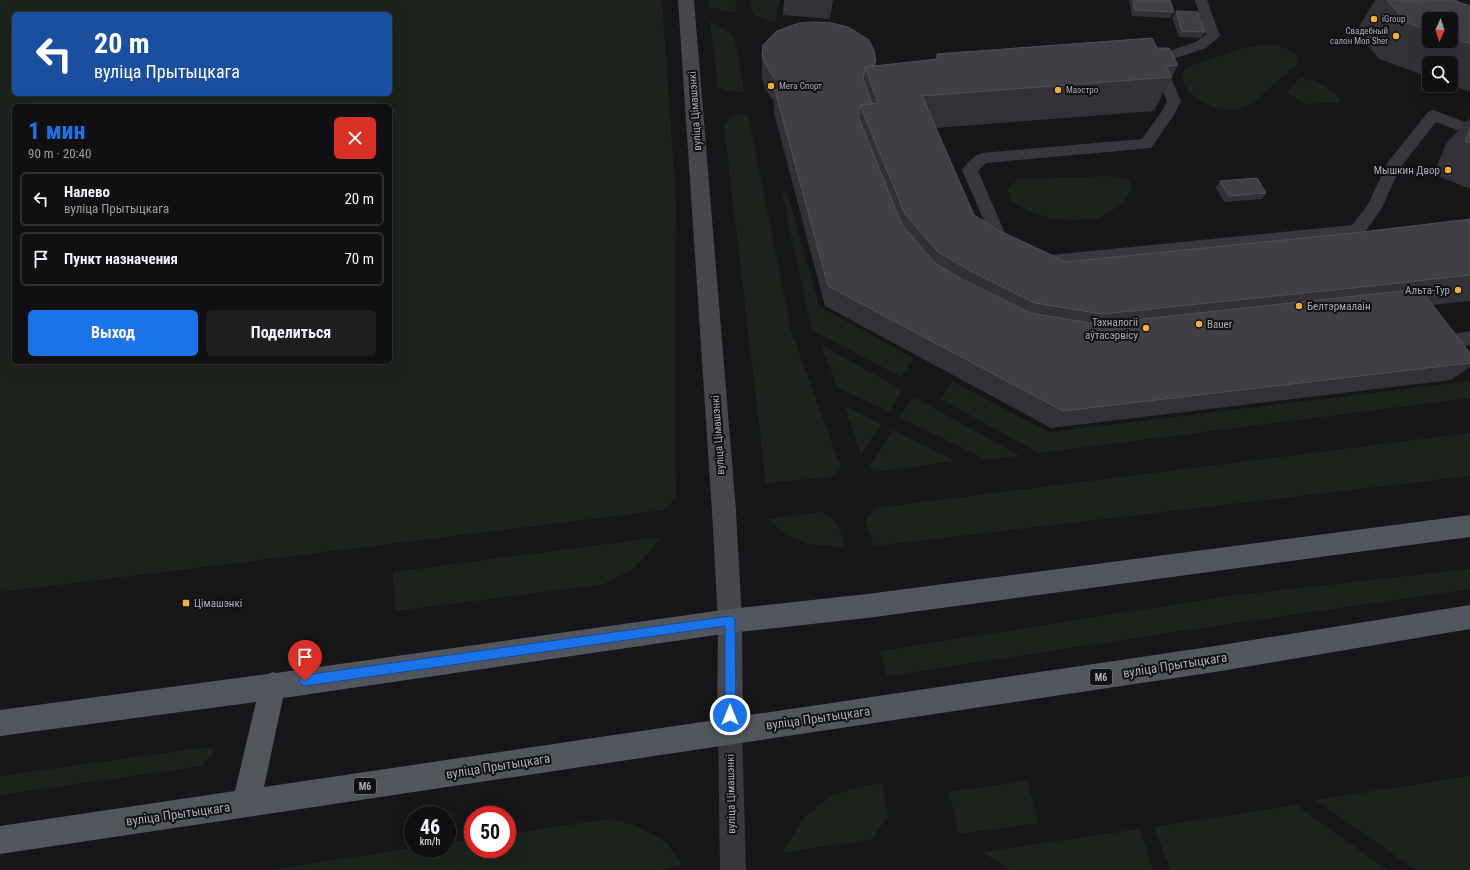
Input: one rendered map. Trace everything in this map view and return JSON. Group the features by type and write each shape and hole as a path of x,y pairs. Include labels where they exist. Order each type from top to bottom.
{"main road":[{"name":"вуліца Цімашэнкі","path":"686,0 724,511 730,621 730,730"},
{"path":"0,723 164,702 273,685 730,621 867,606 1470,526"},
{"name":"вуліца Прытыцкага","path":"0,840 730,730 887,709 1207,661 1470,617"},
{"path":"246,804 273,685"}],"lane":[{"path":"1201,0 1213,36 1201,45 1160,58 1157,63 1174,101 1169,112 1146,144 982,158 970,170 1001,242 1040,262 1357,231 1374,208 1393,166 1433,115 1470,130"},
{"path":"1417,345 1470,338"},
{"name":"вуліца Цімашэнкі","path":"730,730 733,870"}],"shaded area":[{"path":"0,0 662,0 676,203 674,366 676,497 664,510 0,592"},
{"path":"709,0 735,0 737,13 709,7"},
{"path":"750,0 780,0 775,23 753,15"},
{"path":"710,21 734,36 744,92 729,91 718,87"},
{"path":"1261,45 1283,47 1291,51 1299,60 1297,64 1249,105 1243,108 1221,109 1206,104 1191,94 1186,88 1183,81 1184,74 1188,67 1247,47"},
{"path":"1300,78 1324,85 1337,96 1341,102 1304,104 1287,92"},
{"path":"748,114 791,331 841,468 831,477 766,483 724,126 730,116"},
{"path":"1112,176 1128,179 1131,186 1125,202 1100,218 1076,220 1049,218 1031,212 1011,201 1008,189 1018,179"},
{"path":"782,193 787,193 819,306 913,358 901,377 812,330"},
{"path":"821,345 902,390 889,411 838,388"},
{"path":"952,381 1049,432 1470,381 1470,398 1039,453 941,399"},
{"path":"914,397 1020,456 985,459 899,417"},
{"path":"845,406 881,424 861,455"},
{"path":"893,430 956,461 875,472 870,466"},
{"path":"1470,433 1470,476 874,546 865,521 875,508"},
{"path":"822,512 838,524 845,547 809,544 785,534 768,519"},
{"path":"661,537 652,549 631,570 604,584 395,611 393,572"},
{"path":"1470,569 1470,589 887,676 880,651 1229,596"},
{"path":"201,748 216,749 202,766 0,795 0,776"},
{"path":"1470,776 1470,870 1416,870 1316,800"},
{"path":"1027,781 1039,823 959,834 949,792"},
{"path":"882,783 888,816 872,839 782,853 802,820 830,796 861,787"},
{"path":"1296,805 1387,870 1170,870 1154,827"},
{"path":"610,819 634,825 666,842 683,865 662,870 269,870 404,849 404,858 456,858 456,842 464,840 464,858 516,858 516,833"},
{"path":"1140,829 1153,870 1010,870 982,852"}],"building":[{"path":"1133,0 1170,0 1174,12 1135,10"},
{"path":"1387,0 1457,0 1456,1 1470,6 1470,44 1458,40 1458,12 1422,12 1422,28 1407,23"},
{"path":"1176,11 1198,12 1205,32 1182,31"},
{"path":"799,23 832,23 848,27 869,40 876,60 874,66 865,67 863,79 872,104 860,105 858,116 902,225 935,263 963,280 1030,313 1096,324 1420,289 1470,353 1470,363 1063,411 828,286 775,90 789,89 789,85 780,82 772,76 762,55 763,45 777,31"},
{"path":"1152,38 1157,48 1169,48 1178,65 1166,66 1172,77 922,96 974,215 998,230 1066,262 1354,233 1470,219 1470,275 1103,314 1035,303 967,269 938,252 905,214 860,105 878,103 865,67 938,59 937,54"},
{"path":"1470,129 1470,143 1465,141"},
{"path":"1257,178 1266,193 1229,196 1220,181"}],"place":[{"name":"iGroup","path":"1374,19"},
{"name":"Свадебный салон Mon Sher","path":"1396,36"},
{"name":"Мега Спорт","path":"771,86"},
{"name":"Маэстро","path":"1058,90"},
{"name":"Мышкин Двор","path":"1448,170"},
{"name":"Альта-Тур","path":"1458,290"},
{"name":"Белтэрмалаін","path":"1299,306"},
{"name":"Bauer","path":"1199,324"},
{"name":"Тэхналогіі аўтасэрвісу","path":"1146,328"},
{"name":"Цімашэнкі","path":"186,603"}],"route":[{"path":"305,681 730,621 730,715"}]}
